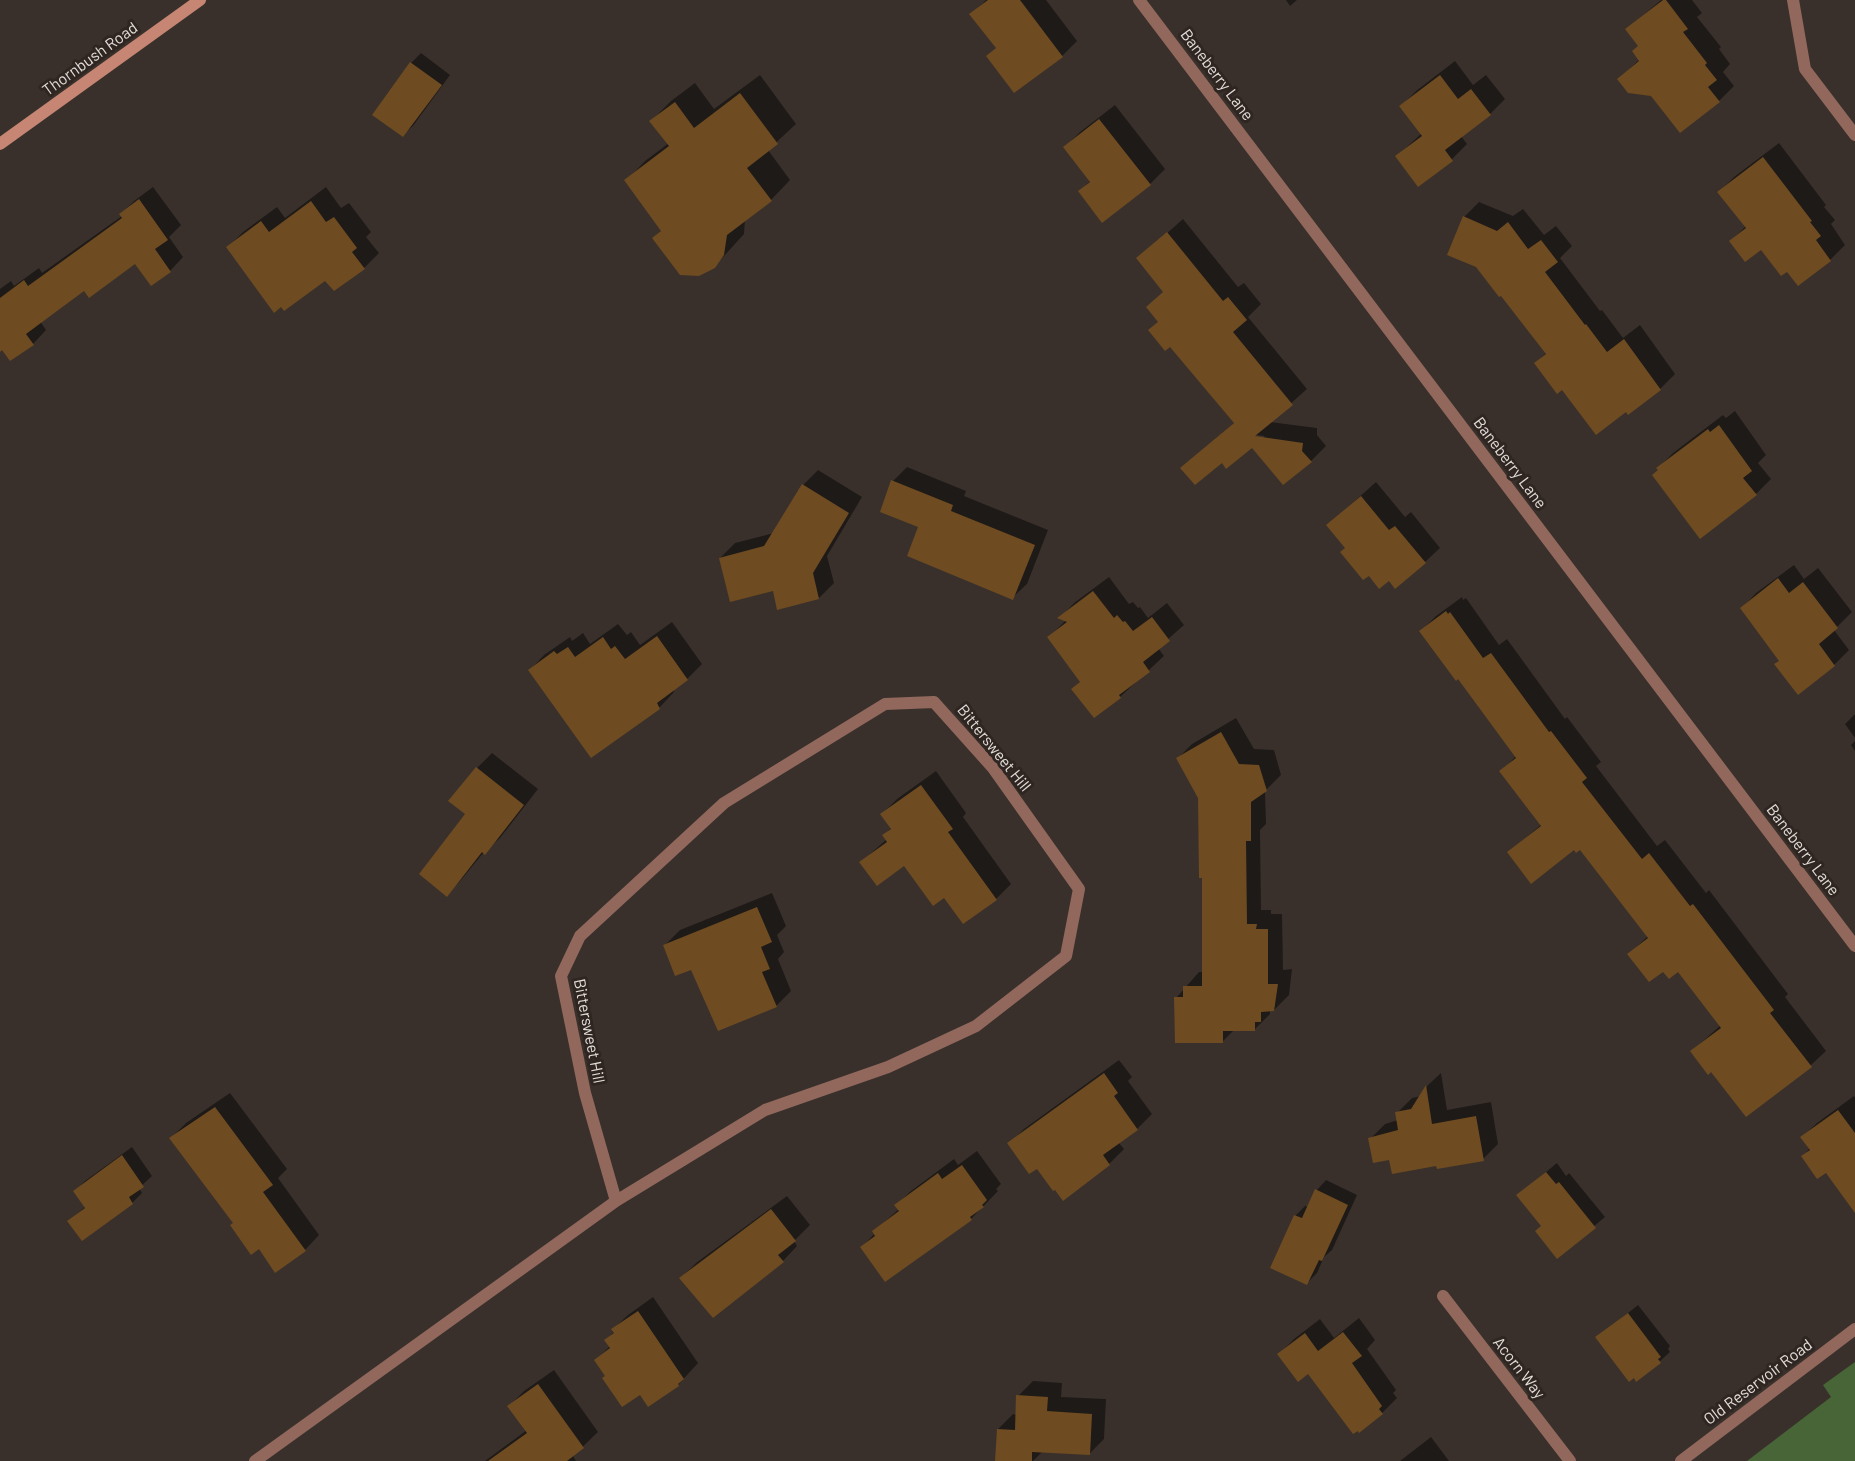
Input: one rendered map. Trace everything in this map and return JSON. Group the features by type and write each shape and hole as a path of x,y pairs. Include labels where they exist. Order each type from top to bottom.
{"main road":[{"name":"Thornbush Road","path":"0,144 200,0"}],"street":[{"name":"Baneberry Lane","path":"1139,0 1855,946"},
{"path":"1793,0 1805,69 1855,135"},
{"name":"Bittersweet Hill","path":"255,1461 616,1200 765,1110 888,1067 976,1026 1066,956 1079,889 993,768 934,702 885,704 724,803 580,936 561,976 585,1093 616,1200"},
{"name":"Acorn Way","path":"1443,1296 1570,1461"},
{"name":"Old Reservoir Road","path":"1681,1461 1855,1329"}],"green space":[{"path":"1855,1362 1855,1461 1747,1461 1831,1397 1823,1385"}],"building":[{"path":"988,0 1020,0 1063,57 1014,93 986,56 996,48 969,14"},
{"path":"1666,0 1688,29 1683,32 1717,80 1708,87 1720,102 1680,133 1651,96 1628,93 1617,79 1639,61 1632,51 1638,46 1625,29"},
{"path":"410,62 442,85 403,137 372,115"},
{"path":"1440,75 1458,99 1471,89 1491,115 1445,150 1453,161 1418,187 1395,156 1422,136 1399,106"},
{"path":"740,93 778,144 747,168 772,201 727,235 724,255 715,268 699,276 680,275 652,238 661,231 624,180 669,146 649,121 675,102 694,128"},
{"path":"1099,119 1151,185 1102,223 1078,191 1090,182 1063,147"},
{"path":"1763,157 1812,221 1810,222 1821,236 1816,240 1831,261 1798,286 1787,272 1781,276 1761,250 1745,262 1729,241 1746,228 1717,192"},
{"path":"139,199 168,240 155,249 171,272 151,286 135,264 89,298 84,291 26,334 34,345 10,361 2,350 0,352 0,298 24,280 28,286 122,218 119,214"},
{"path":"311,201 326,222 334,217 357,248 352,252 365,269 334,291 325,281 284,311 281,307 274,313 226,247 261,221 269,232"},
{"path":"1463,216 1497,231 1508,222 1528,249 1541,240 1558,262 1545,272 1585,325 1607,352 1624,339 1661,390 1628,415 1626,412 1596,435 1562,390 1557,394 1534,363 1546,354 1501,296 1499,297 1476,267 1447,255"},
{"path":"1167,232 1223,301 1228,297 1247,320 1233,332 1293,405 1255,436 1303,443 1302,451 1312,462 1283,485 1252,448 1226,469 1222,463 1195,485 1180,468 1234,423 1170,347 1165,351 1148,330 1158,322 1146,307 1163,292 1136,258"},
{"path":"1719,425 1752,471 1743,478 1757,495 1700,539 1652,475 1658,470 1656,468 1708,429 1710,432"},
{"path":"891,480 953,505 951,511 1035,545 1013,600 907,556 918,527 880,512"},
{"path":"802,484 849,513 813,573 819,599 777,610 773,591 730,602 719,558 764,546"},
{"path":"1361,496 1389,530 1395,526 1426,563 1395,589 1389,581 1379,589 1369,576 1363,580 1340,552 1345,548 1326,525"},
{"path":"1778,578 1789,593 1803,582 1838,628 1819,644 1835,666 1798,695 1774,664 1779,661 1740,608"},
{"path":"1093,591 1114,618 1117,615 1133,631 1152,617 1170,641 1143,662 1150,672 1119,695 1121,698 1094,718 1071,689 1080,682 1047,637 1067,622 1057,618"},
{"path":"1446,611 1448,614 1450,612 1483,658 1491,653 1549,732 1551,731 1587,778 1582,782 1642,859 1649,853 1690,906 1693,904 1774,1010 1770,1013 1812,1067 1746,1117 1711,1072 1708,1075 1690,1051 1721,1028 1678,972 1669,979 1663,972 1649,982 1627,954 1648,938 1580,850 1576,853 1574,850 1531,884 1507,852 1541,826 1499,771 1516,758 1458,679 1456,681 1419,631"},
{"path":"657,636 688,680 657,703 660,709 591,758 528,670 554,651 557,654 568,647 575,657 603,637 611,649 615,646 625,659"},
{"path":"1221,732 1239,764 1259,765 1267,791 1251,802 1251,841 1246,841 1247,924 1257,924 1256,929 1268,929 1268,984 1278,984 1274,1011 1261,1012 1261,1022 1255,1022 1255,1031 1223,1031 1223,1043 1175,1043 1174,997 1183,997 1183,986 1202,986 1202,878 1199,878 1198,798 1176,758"},
{"path":"476,767 524,805 485,855 482,852 447,897 419,874 465,814 448,801"},
{"path":"921,785 953,829 948,832 997,900 963,924 944,898 933,906 904,866 877,886 859,862 887,842 882,835 891,829 880,814"},
{"path":"757,907 772,942 761,947 770,969 762,972 777,1007 718,1031 691,970 675,976 663,945"},
{"path":"1104,1073 1118,1093 1114,1096 1138,1130 1103,1155 1110,1165 1063,1201 1037,1169 1029,1174 1007,1143"},
{"path":"1426,1085 1432,1124 1476,1116 1484,1161 1392,1174 1389,1160 1373,1163 1368,1138 1398,1130 1395,1112 1411,1109"},
{"path":"215,1107 273,1185 263,1192 306,1251 275,1273 259,1249 251,1255 230,1225 233,1223 169,1138"},
{"path":"1838,1110 1855,1133 1855,1213 1826,1173 1817,1179 1801,1156 1810,1150 1800,1137"},
{"path":"122,1155 144,1187 129,1197 133,1204 82,1241 67,1221 85,1208 73,1191"},
{"path":"962,1165 987,1200 982,1205 984,1207 970,1217 972,1220 885,1282 860,1247 875,1236 872,1231 899,1211 894,1205 938,1173 942,1179"},
{"path":"1546,1172 1556,1184 1559,1182 1596,1228 1557,1259 1535,1231 1541,1226 1516,1195"},
{"path":"1315,1189 1348,1205 1322,1261 1319,1260 1307,1285 1270,1268 1294,1215 1302,1218"},
{"path":"771,1209 796,1241 778,1255 784,1262 713,1318 679,1278"},
{"path":"638,1311 684,1379 678,1384 679,1386 648,1407 640,1395 622,1407 602,1378 605,1376 594,1360 610,1348 604,1340 614,1333 611,1329"},
{"path":"1628,1313 1661,1357 1658,1359 1661,1363 1636,1382 1634,1378 1629,1382 1595,1337"},
{"path":"1343,1332 1362,1356 1352,1363 1382,1406 1379,1409 1383,1414 1359,1433 1358,1431 1353,1434 1308,1374 1298,1382 1277,1354 1305,1333 1318,1351"},
{"path":"538,1384 584,1448 567,1461 488,1461 527,1433 507,1406"},
{"path":"1016,1395 1048,1397 1047,1411 1092,1414 1090,1455 1032,1452 1032,1461 995,1461 997,1429 1015,1430"}]}
